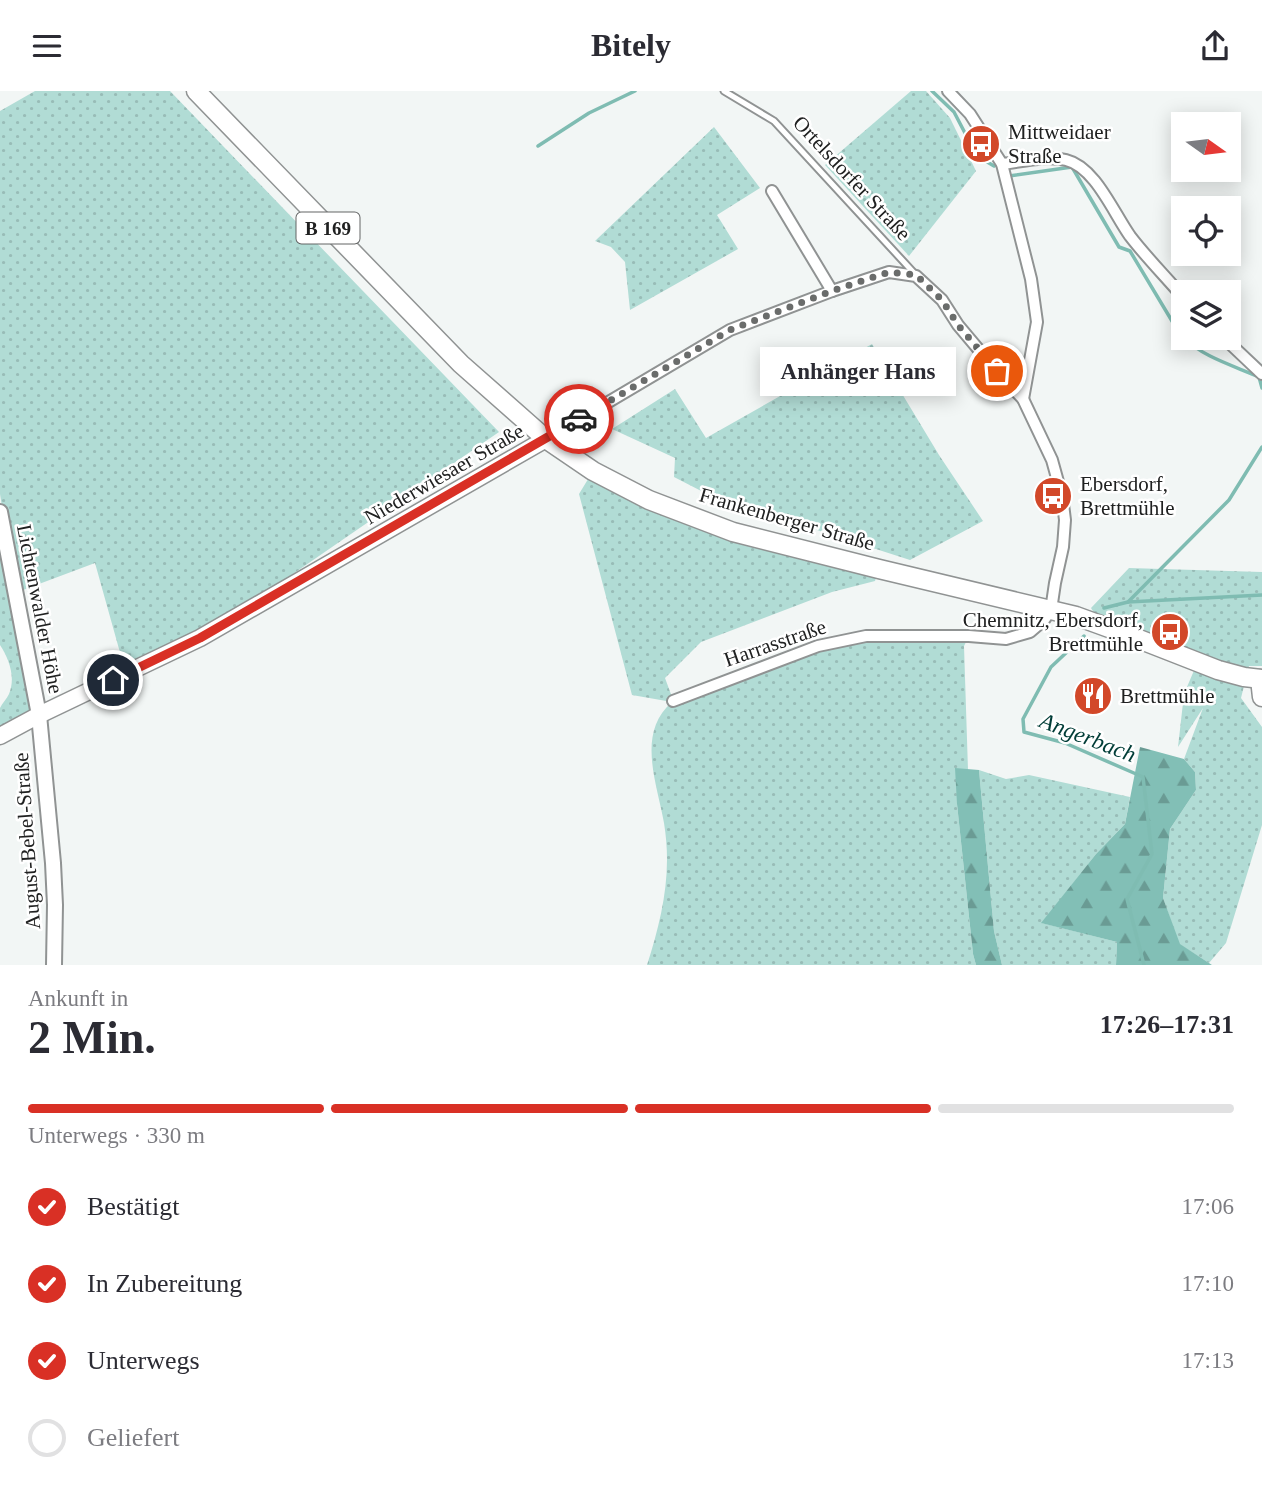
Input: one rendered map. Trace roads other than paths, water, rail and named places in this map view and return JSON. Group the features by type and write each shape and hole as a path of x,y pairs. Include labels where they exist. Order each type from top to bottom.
{"main road":[{"name":"Frankenberger Straße","path":"195,91 461,364 546,439 593,471 637,493 733,532 1076,616 1103,625 1218,670 1261,679 1262,698"},
{"name":"Niederwiesaer Straße","path":"0,736 200,638 546,439"}],"street":[{"path":"948,91 970,114 1002,164 1031,279 1037,322 1023,399 1052,460 1062,496 1065,520 1063,547 1051,610"},
{"path":"1002,164 1064,159 1079,165 1092,177 1131,237 1171,283"},
{"path":"772,191 832,291"},
{"name":"Niederwiesaer Straße","path":"546,439 730,330 889,272 916,275"},
{"name":"Ortelsdorfer Straße","path":"916,275 942,300 958,325 1023,399"},
{"path":"1237,350 1262,374"},
{"name":"Lichtenwalder Höhe","path":"0,512 39,715"},
{"name":"Harrasstraße","path":"673,701 818,646 866,636 969,636 1006,639 1030,632 1051,610"},
{"name":"August-Bebel-Straße","path":"39,715 53,863 54,965"}],"lane":[{"name":"Ortelsdorfer Straße","path":"724,91 774,121 916,275"}],"waterway":[{"path":"538,146 589,113 635,91"},
{"path":"932,91 954,112 977,156 994,166"},
{"path":"1009,176 1072,167 1119,247 1130,251 1171,319"},
{"path":"1200,350 1259,377 1262,388"},
{"path":"1128,602 1229,500 1262,447"},
{"name":"Angerbach","path":"1104,608 1128,602 1262,595"},
{"name":"Angerbach","path":"1084,636 1051,667 1023,719 1024,732 1065,743 1143,777 1152,854 1127,899 1144,965"}],"place":[{"name":"Mittweidaer Straße","path":"981,144"},
{"name":"Anhänger Hans","path":"997,371"},
{"name":"Ebersdorf, Brettmühle","path":"1053,496"},
{"name":"Chemnitz, Ebersdorf, Brettmühle","path":"1170,632"},
{"name":"Brettmühle","path":"1093,696"}]}
